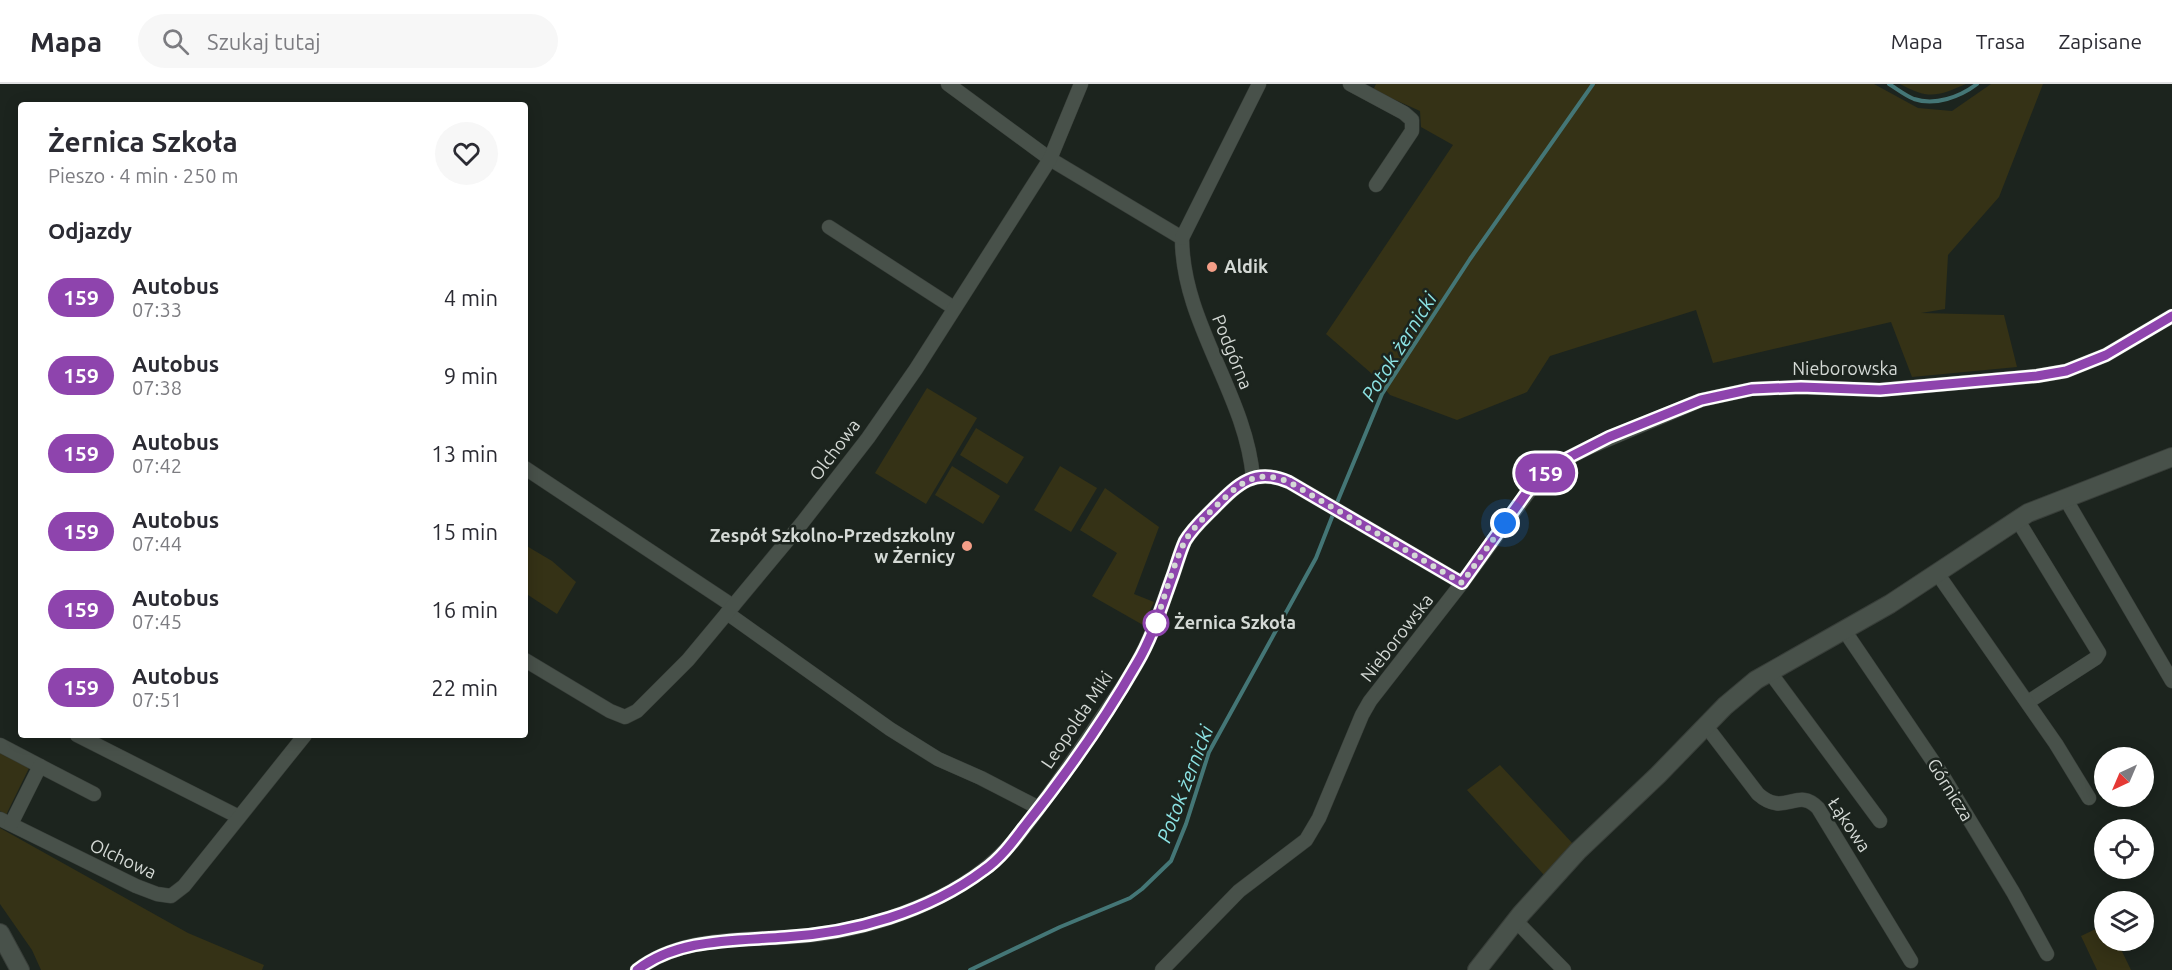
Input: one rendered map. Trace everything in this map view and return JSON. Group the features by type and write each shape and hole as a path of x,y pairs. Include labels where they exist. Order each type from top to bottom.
{"street":[{"path":"948,84 1050,159 1182,238 1259,84"},
{"name":"Olchowa","path":"528,662 617,715 628,717 674,675 802,523 868,438 916,369 1050,159 1081,84"},
{"path":"1350,84 1404,112 1412,120 1412,131 1376,185"},
{"path":"829,226 954,308"},
{"name":"Podgórna","path":"1182,238 1187,281 1250,445 1254,478"},
{"name":"Nieborowska","path":"1162,970 1239,891 1306,840 1319,818 1370,700 1462,583 1527,492 1544,473 1556,464 1609,437 1701,400 1752,389 1801,387 1880,390 2037,376 2066,371 2106,355 2172,316"},
{"path":"1479,970 1516,921 1578,851 1664,769 1731,700 1769,671 1890,604 2017,519 2172,457"},
{"path":"528,470 730,609 890,729 938,759 1040,808"},
{"path":"1254,478 1271,476 1280,478 1336,507 1462,583"},
{"name":"Leopolda Miki","path":"637,970 659,957 687,947 721,941 821,934 863,925 913,908 985,870 1001,855 1040,808 1137,664 1155,625 1186,540 1197,525 1229,493 1237,486 1254,478"},
{"path":"2065,498 2172,681"},
{"path":"2017,519 2099,653 2096,658 2028,702"},
{"path":"1937,573 2028,702 2090,798"},
{"name":"Górnicza","path":"1844,630 1943,776 2013,892 2047,954"},
{"path":"1769,671 1880,821"},
{"name":"Łąkowa","path":"1706,726 1758,794 1766,801 1777,805 1804,800 1810,801 1818,808 1863,879 1911,962"},
{"path":"83,738 239,817"},
{"name":"Olchowa","path":"5,821 136,886 157,894 171,896 181,890 303,738"},
{"path":"0,744 94,794"},
{"path":"5,821 40,766"},
{"path":"1516,921 1564,970"},
{"path":"0,933 21,970"}],"shaded area":[{"path":"1376,84 1874,84 1918,108 1952,111 1991,84 2043,84 1999,197 1948,255 1945,309 1921,313 2004,315 2017,367 1912,377 1891,322 1713,363 1696,310 1550,356 1527,392 1457,420 1390,395 1371,373 1326,334 1453,145 1421,127 1420,111 1373,90"},
{"path":"1900,84 1966,84 1940,93 1926,94"},
{"path":"927,388 977,418 926,504 875,473"},
{"path":"976,428 1024,457 1007,484 960,455"},
{"path":"952,466 1000,496 983,524 935,495"},
{"path":"1060,466 1097,488 1071,532 1034,510"},
{"path":"1105,488 1159,527 1134,594 1154,602 1143,625 1092,596 1117,553 1080,530"},
{"path":"528,547 552,561 576,582 557,614 528,595"},
{"path":"0,750 30,766 6,815 0,811"},
{"path":"1500,765 1574,845 1544,875 1467,790"},
{"path":"0,828 188,933 264,965 262,970 41,970 32,950 0,904"},
{"path":"2094,930 2094,951 2122,951 2131,970 2097,970 2081,936"}],"waterway":[{"name":"Potok żernicki","path":"1336,505 1382,394 1470,259 1593,84"},
{"name":"Potok żernicki","path":"1889,84 1914,99 1922,101 1947,99 1977,84"},
{"name":"Potok żernicki","path":"970,970 1060,927 1130,898 1171,861 1186,824 1209,752 1316,558 1334,512"}],"bus line":[{"name":"159","path":"637,970 672,951 687,947 715,942 821,934 863,925 930,901 985,870 1001,855 1040,808 1137,664 1155,625 1186,540 1197,525 1229,493 1246,481 1271,476 1289,482 1338,508 1462,583 1527,492 1544,473 1556,464 1609,437 1701,400 1752,389 1775,387 1880,390 2037,376 2066,371 2086,365 2106,355 2172,316"}],"place":[{"name":"Aldik","path":"1212,267"},
{"name":"Zespół Szkolno-Przedszkolny w Żernicy","path":"967,546"},
{"name":"Żernica Szkoła","path":"1156,623"}],"route":[{"path":"1156,623 1155,625 1186,540 1197,525 1229,493 1237,486 1254,478 1271,476 1289,482 1338,508 1462,583 1505,523"}]}
